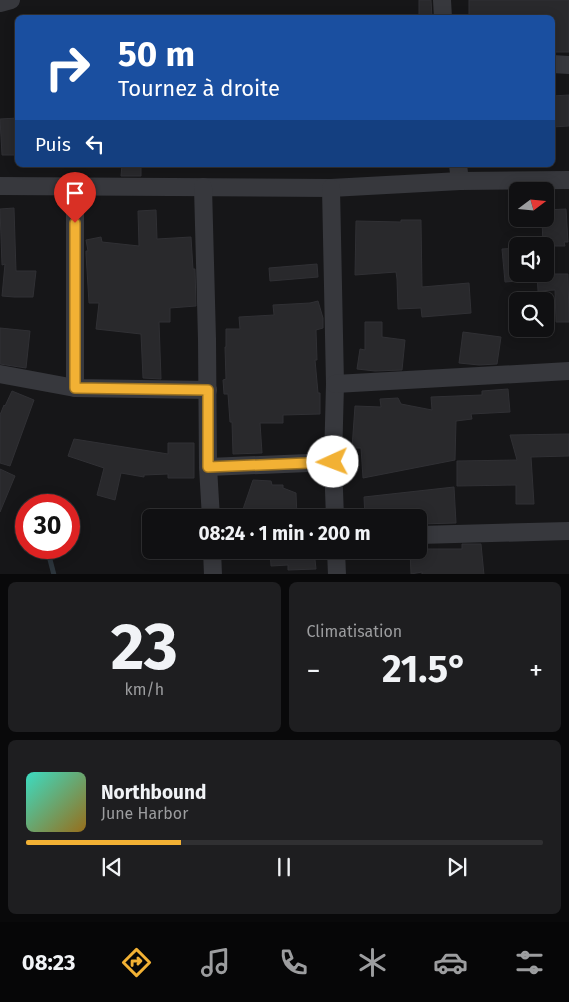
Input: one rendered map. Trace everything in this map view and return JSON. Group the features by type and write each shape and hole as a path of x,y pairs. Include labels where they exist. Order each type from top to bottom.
{"street":[{"path":"0,3 11,0"},
{"path":"442,0 443,15"},
{"path":"555,64 569,65"},
{"path":"0,186 331,188 459,173 569,180"},
{"path":"75,186 75,388"},
{"path":"203,187 210,509"},
{"path":"331,188 335,384 333,462 335,509"},
{"path":"335,384 569,371"},
{"path":"0,374 75,388 208,390"},
{"path":"208,467 333,462"},
{"path":"427,535 569,531"},
{"path":"212,559 213,574"},
{"path":"336,559 337,574"}],"building":[{"path":"419,0 431,0 432,15 419,15"},
{"path":"469,0 569,0 569,52 555,52 555,15 469,15"},
{"path":"569,95 569,126 555,127 555,96"},
{"path":"15,118 15,155 2,155 0,119"},
{"path":"122,167 141,167 141,176 121,176"},
{"path":"14,208 16,271 36,271 33,297 2,296 5,264 2,265 0,209"},
{"path":"566,209 568,242 564,242 565,246 554,246 554,237 543,237 542,228 554,228 554,210"},
{"path":"156,210 157,239 191,237 193,269 195,269 196,306 170,308 170,322 159,322 161,379 143,378 141,334 96,329 99,303 89,303 86,254 86,251 88,251 86,240 101,237 102,242 139,246 138,211"},
{"path":"401,220 421,220 422,287 469,283 471,313 422,317 421,308 398,309 396,272 355,275 356,221 401,222"},
{"path":"502,249 509,249 509,282 505,282"},
{"path":"317,264 318,277 270,281 269,268"},
{"path":"554,274 568,274 569,322 556,322 555,290 538,291 537,282 554,282"},
{"path":"318,301 323,318 323,328 316,330 317,360 315,360 318,393 320,393 320,414 283,415 283,423 260,423 262,453 233,454 232,422 230,422 228,394 224,394 223,380 226,379 226,329 240,329 239,317 274,315 273,305"},
{"path":"365,322 382,322 382,337 405,340 402,370 375,371 357,369 360,349 365,350"},
{"path":"0,328 30,331 26,368 0,364"},
{"path":"463,332 501,337 497,364 459,363"},
{"path":"508,389 510,412 471,414 472,419 456,421 455,460 363,478 361,448 352,448 355,406 381,407 380,399 398,398 401,404 432,410 431,397 482,395 482,391"},
{"path":"12,391 34,400 10,466 0,463 0,415"},
{"path":"569,434 569,456 531,457 534,504 516,504 516,485 457,486 457,461 517,460 510,435"},
{"path":"74,439 168,454 168,443 194,443 194,478 168,478 168,474 144,475 144,477 121,473 115,500 97,495 104,468 68,456"},
{"path":"0,469 15,476 0,512"},
{"path":"253,480 271,481 272,485 283,485 283,488 296,493 297,509 243,509"},
{"path":"454,487 456,523 427,524 427,509 365,509 364,497"},
{"path":"462,544 481,544 484,574 422,574 422,572 411,574 410,559 427,559 427,549 462,549"},
{"path":"271,559 315,559 316,569 288,570 288,565 271,566"}],"waterway":[{"path":"50,559 54,574"}],"route":[{"path":"75,223 75,388 208,390 208,467 333,462"}]}
